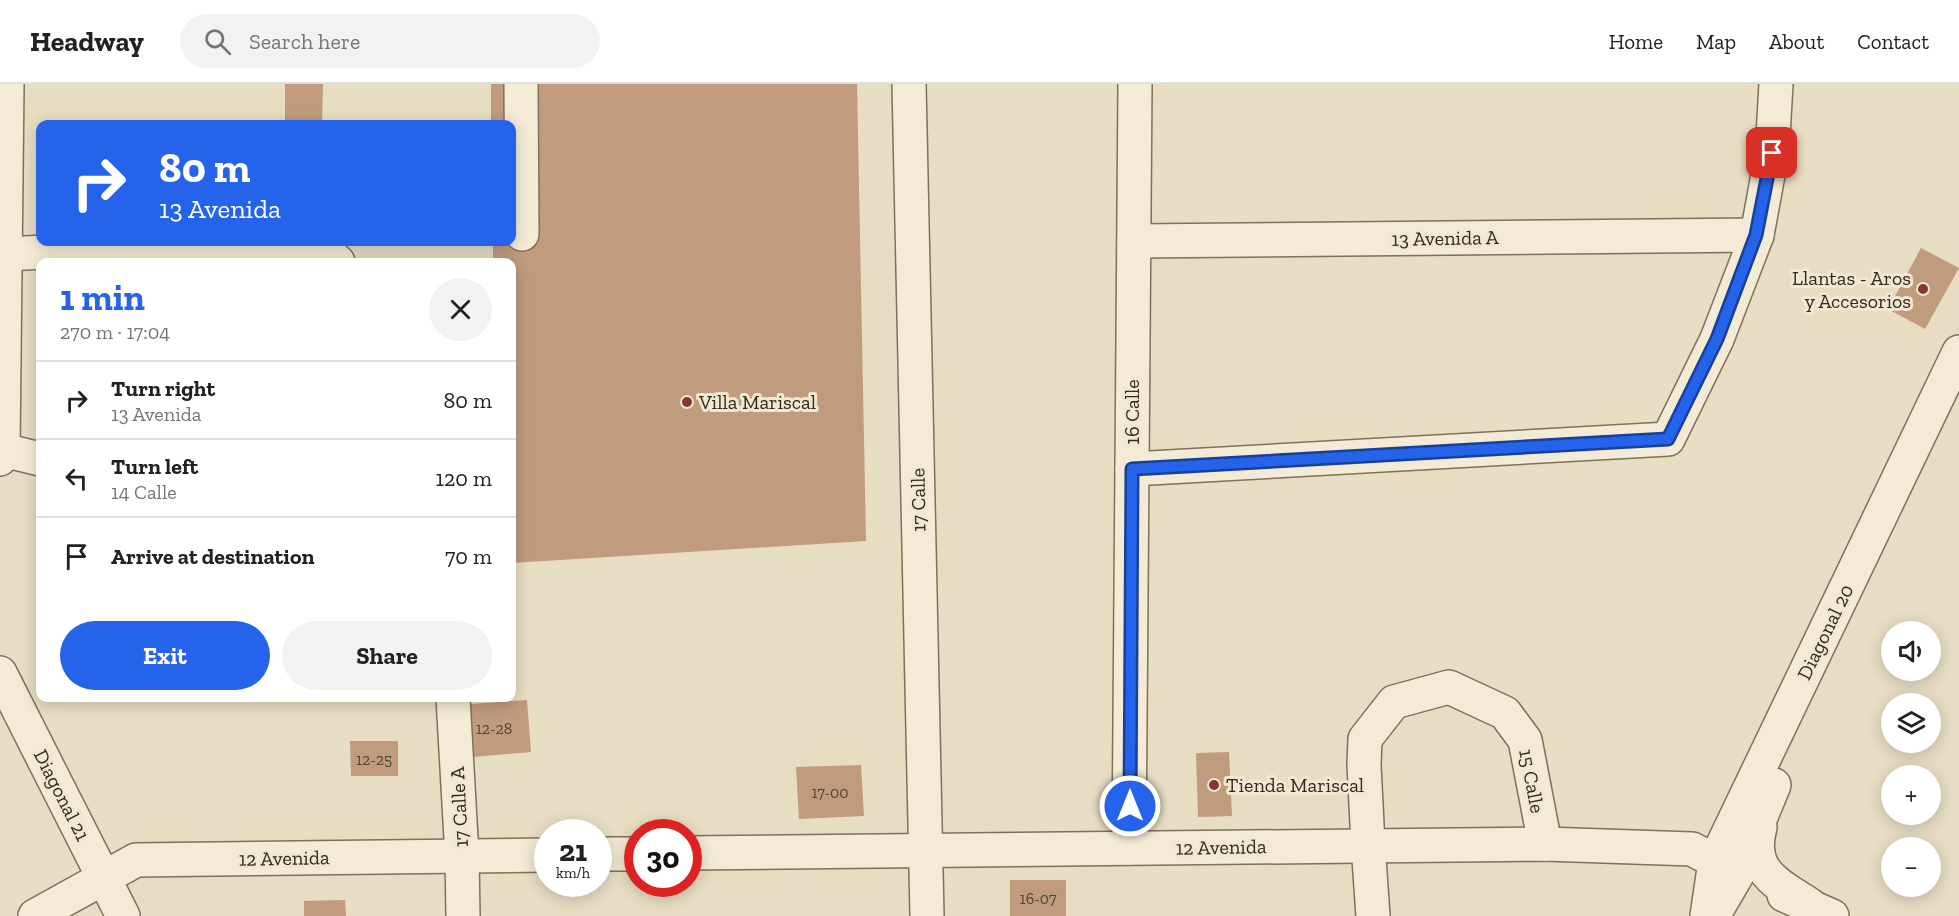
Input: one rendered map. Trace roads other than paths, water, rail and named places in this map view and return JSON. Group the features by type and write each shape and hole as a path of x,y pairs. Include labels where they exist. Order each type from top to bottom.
{"street":[{"path":"7,84 1,454 36,458"},
{"path":"521,84 522,234"},
{"name":"17 Calle","path":"909,84 927,916"},
{"name":"16 Calle","path":"1130,848 1135,84"},
{"path":"1132,469 1668,439 1717,339 1756,235 1772,153 1776,84"},
{"name":"13 Avenida A","path":"1134,241 1756,235"},
{"path":"6,254 64,251 330,255"},
{"name":"Diagonal 20","path":"1707,916 1726,868 1959,352"},
{"name":"Diagonal 20","path":"1713,916 1726,868 1770,794 1959,399"},
{"name":"Diagonal 21","path":"0,673 123,916"},
{"name":"15 Calle","path":"1368,844 1365,739 1394,702 1449,687 1505,713 1525,740 1545,844"},
{"name":"17 Calle A","path":"453,702 463,916"},
{"path":"1770,794 1756,850 1759,862 1767,875 1821,911"},
{"path":"1368,844 1373,916"},
{"name":"12 Avenida","path":"702,853 1368,844 1545,844 1692,849 1726,868 1821,911"},
{"name":"12 Avenida","path":"35,916 90,886 103,876 136,860 534,855"}],"place":[{"name":"Llantas - Aros y Accesorios","path":"1923,289"},
{"name":"Villa Mariscal","path":"687,402"},
{"name":"Tienda Mariscal","path":"1214,785"}]}
